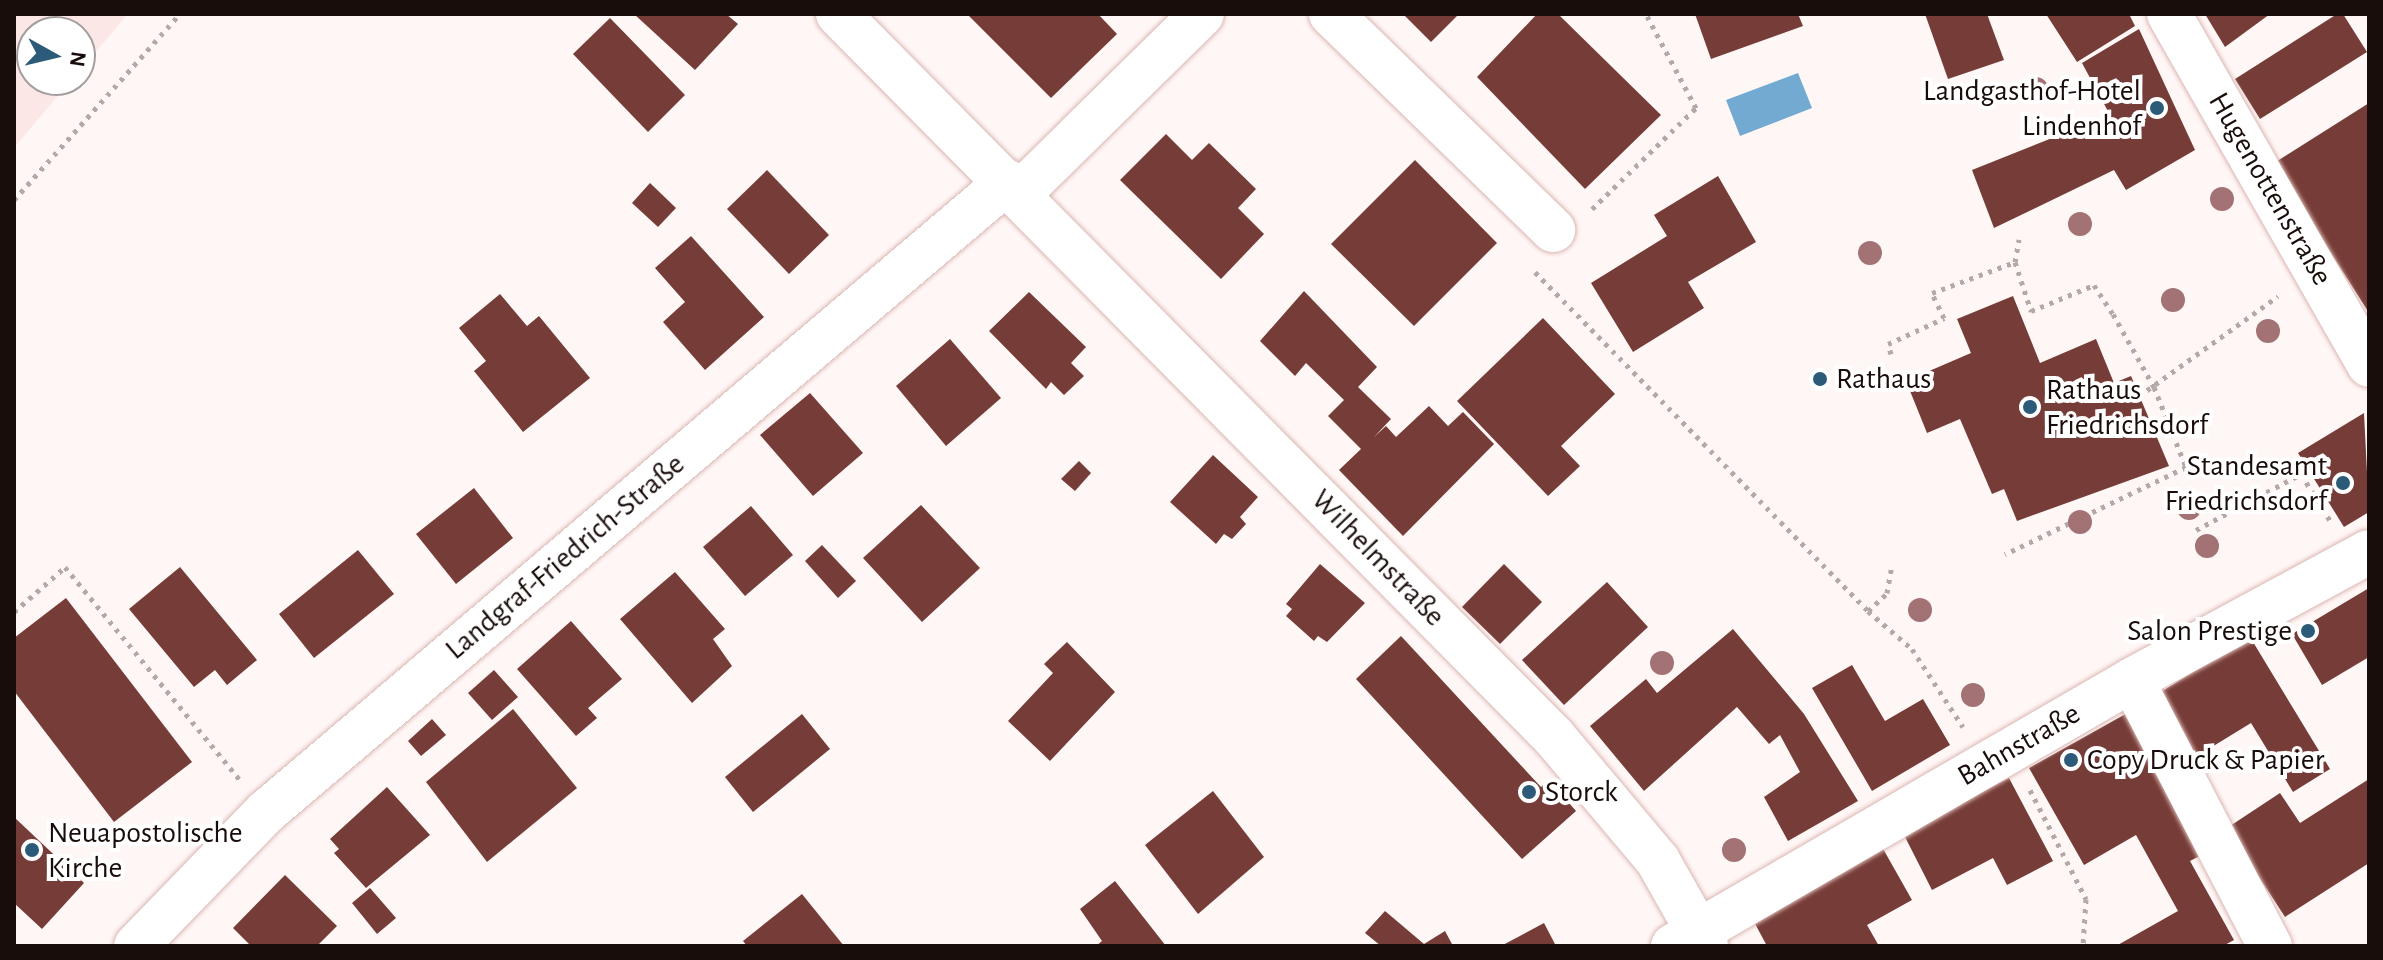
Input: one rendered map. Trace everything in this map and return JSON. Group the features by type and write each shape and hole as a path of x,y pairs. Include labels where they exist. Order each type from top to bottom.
{"street":[{"name":"Wilhelmstraße","path":"838,14 1554,737 1658,861 1692,941"},
{"path":"1013,188 1202,14"},
{"path":"1331,14 1561,234"},
{"name":"Hugenottenstraße","path":"2169,14 2369,365"},
{"name":"Landgraf-Friedrich-Straße","path":"136,946 266,812 1013,188"},
{"name":"Bahnstraße","path":"1692,941 2001,755 2132,680 2362,556"},
{"path":"2132,680 2270,946"}],"path":[{"path":"14,200 180,14"},
{"path":"1646,14 1696,108 1561,234 1532,269 1868,611 1912,649 1938,697 2001,755 2086,899 2083,946"},
{"path":"2005,554 2186,467 2154,387 2094,285 2031,311 2015,262 2019,239"},
{"path":"1891,354 1888,344 1944,318 1932,293 2015,262"},
{"path":"2139,396 2316,269"},
{"path":"2196,530 2301,474 2362,556"},
{"path":"1868,611 1887,593 1892,565"},
{"path":"14,612 65,567 266,812"}],"shaded area":[{"path":"14,14 128,14 96,51 96,16 16,16 16,96 58,96 14,148"}],"water":[{"path":"1798,73 1812,108 1740,136 1726,100"}],"building":[{"path":"634,14 726,14 738,24 695,70"},
{"path":"967,14 1098,14 1117,34 1051,98"},
{"path":"1403,14 1459,14 1431,42"},
{"path":"1537,14 1558,14 1661,115 1585,189 1477,77"},
{"path":"1695,14 1798,14 1803,26 1711,59"},
{"path":"1925,14 1987,14 2004,60 1948,79"},
{"path":"2046,14 2129,14 2135,26 2077,62"},
{"path":"2205,14 2270,14 2225,47"},
{"path":"2337,14 2343,14 2367,52 2260,119 2235,79"},
{"path":"610,18 685,95 648,132 573,54"},
{"path":"2139,29 2195,150 2126,190 2114,170 1994,228 1972,170 2110,115 2082,63"},
{"path":"2369,103 2369,313 2274,163"},
{"path":"1166,134 1192,160 1209,143 1256,189 1238,208 1264,234 1221,279 1120,180"},
{"path":"1415,160 1497,243 1414,326 1331,244"},
{"path":"767,170 829,235 789,274 727,209"},
{"path":"1718,176 1756,242 1688,282 1704,308 1633,352 1591,283 1667,236 1654,215"},
{"path":"650,183 676,208 658,227 632,203"},
{"path":"691,236 764,317 705,370 663,322 685,302 655,268"},
{"path":"1304,291 1377,367 1358,387 1391,419 1374,437 1386,426 1396,437 1429,406 1448,426 1463,412 1494,444 1403,536 1339,470 1361,449 1328,416 1344,400 1306,363 1295,376 1260,341"},
{"path":"1029,292 1086,347 1071,363 1084,376 1064,395 1051,382 1046,389 989,331"},
{"path":"500,294 527,326 539,316 590,378 523,432 474,371 486,361 459,328"},
{"name":"Rathaus Friedrichsdorf","path":"2013,296 2040,363 2096,339 2114,383 2131,376 2169,466 2017,521 2004,489 1992,494 1960,419 1927,433 1906,381 1971,353 1957,319"},
{"path":"1543,318 1615,394 1561,446 1580,466 1548,496 1457,401"},
{"path":"950,339 1001,398 946,446 896,386"},
{"path":"810,393 863,453 813,496 760,435"},
{"name":"Standesamt Friedrichsdorf","path":"2364,413 2369,512 2344,527 2298,453"},
{"path":"1213,455 1258,497 1240,517 1246,524 1232,539 1224,534 1216,544 1170,502"},
{"path":"1079,461 1091,473 1075,491 1061,479"},
{"path":"474,488 513,538 456,584 416,534"},
{"path":"921,505 980,568 922,622 863,558"},
{"path":"751,506 793,555 745,596 703,547"},
{"path":"822,545 856,581 838,598 805,561"},
{"path":"358,550 394,594 314,658 279,614"},
{"path":"1320,564 1365,603 1327,642 1318,636 1314,641 1286,616 1292,609 1286,604"},
{"path":"1504,564 1542,602 1500,644 1462,607"},
{"path":"180,567 257,660 227,685 215,670 194,687 129,609"},
{"path":"675,572 725,629 713,639 732,666 692,703 620,619"},
{"path":"1607,582 1648,627 1564,705 1522,660"},
{"path":"2369,588 2369,657 2322,685 2292,634"},
{"path":"66,598 192,762 114,822 14,691 14,638"},
{"path":"571,621 622,679 588,708 597,718 576,736 517,669"},
{"path":"1733,629 1804,714 1858,801 1788,841 1764,797 1800,772 1780,735 1769,744 1737,707 1644,791 1590,726 1646,679 1657,693"},
{"path":"1401,636 1541,787 1549,780 1576,811 1522,859 1356,679"},
{"path":"2250,637 2330,769 2293,792 2251,723 2189,761 2151,698"},
{"path":"1067,642 1115,692 1050,761 1008,721 1053,673 1044,664"},
{"path":"1852,665 1885,721 1923,699 1950,745 1872,791 1812,688"},
{"path":"494,670 518,697 492,720 468,693"},
{"path":"2138,707 2217,847 2190,861 2234,940 2223,946 2116,946 2178,911 2136,835 2084,865 2029,768"},
{"path":"513,709 577,788 487,862 426,782"},
{"path":"802,714 830,749 753,812 725,777"},
{"path":"432,719 446,735 421,756 408,741"},
{"path":"2009,778 2053,861 2007,885 1993,858 1932,890 1903,833"},
{"path":"2369,779 2369,863 2285,917 2227,828 2280,793 2300,823"},
{"path":"387,787 430,835 366,888 334,853 339,849 330,839"},
{"path":"1213,791 1264,857 1198,914 1145,845"},
{"name":"Neuapostolische Kirche","path":"14,817 84,883 42,929 14,903"},
{"path":"1882,847 1912,900 1867,925 1879,946 1767,946 1753,920"},
{"path":"285,875 337,926 317,946 251,946 233,928"},
{"path":"1115,881 1166,946 1096,946 1102,941 1080,909"},
{"path":"370,888 396,918 377,934 352,903"},
{"path":"802,894 844,946 747,946 743,941"},
{"path":"1385,911 1424,944 1445,931 1453,946 1381,946 1365,933"},
{"path":"1544,923 1556,946 1501,946"}],"place":[{"name":"Landgasthof-Hotel Lindenhof","path":"2157,108"},
{"name":"Rathaus","path":"1820,379"},
{"name":"Rathaus Friedrichsdorf","path":"2030,407"},
{"name":"Standesamt Friedrichsdorf","path":"2343,483"},
{"name":"Salon Prestige","path":"2308,631"},
{"name":"Copy Druck & Papier","path":"2071,760"},
{"name":"Storck","path":"1529,792"},
{"name":"Neuapostolische Kirche","path":"32,850"}]}
